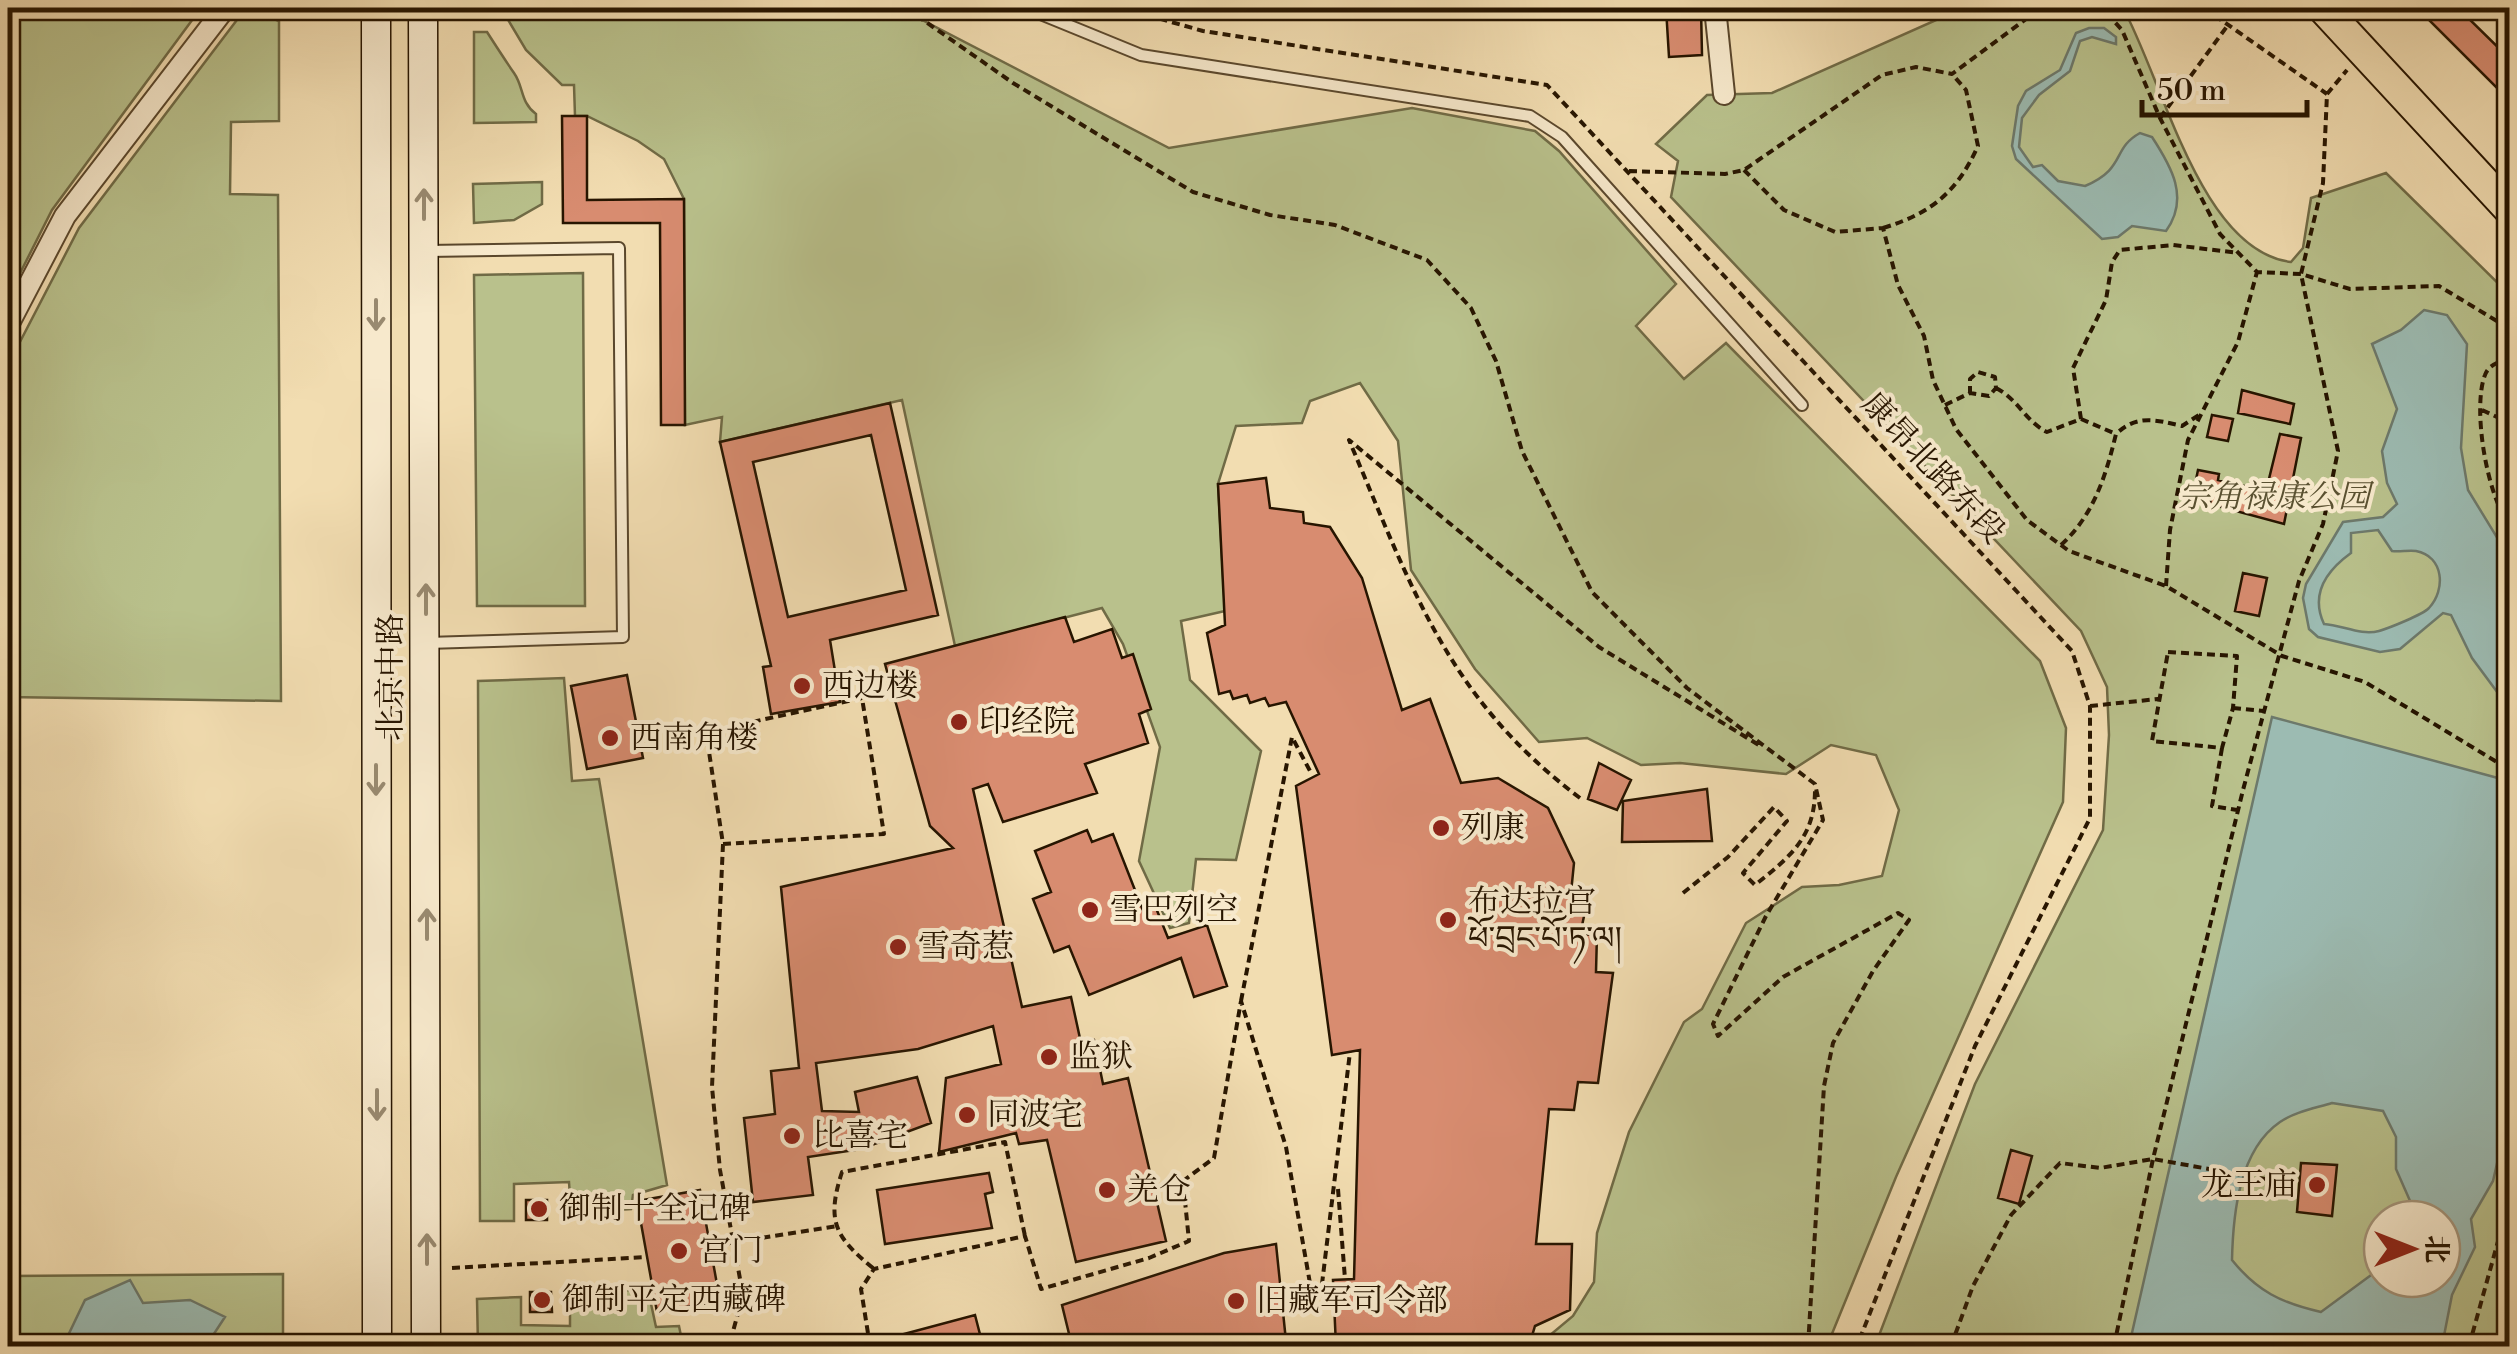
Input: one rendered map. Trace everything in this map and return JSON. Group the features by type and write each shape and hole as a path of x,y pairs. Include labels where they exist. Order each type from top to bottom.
{"main road":[{"name":"北京中路","path":"376,8 377,1346"},
{"name":"北京中路","path":"423,8 426,1346"},
{"path":"2322,8 2510,210"}],"street":[{"path":"8,325 65,216 225,8"},
{"path":"1716,8 1724,94"}],"lane":[{"path":"1026,8 1141,55 1530,116 1562,136 1802,405"},
{"path":"424,251 620,248 623,617 623,637 426,643"}],"path":[{"path":"906,8 1013,84 1192,192 1270,214 1335,225 1427,260 1472,308 1496,361 1522,450 1592,592 1687,688 1815,784 1823,820 1766,916 1713,1024 1718,1036 1783,976 1898,912 1908,920 1873,972 1834,1044 1824,1086 1808,1346"},
{"name":"康昂北路东段","path":"1122,8 1204,32 1546,85 2072,652 2090,706 2090,818 1974,1046 1856,1346"},
{"path":"1952,74 2038,10 2102,8 2122,30 2160,118 2220,234 2257,272 2301,274 2350,289 2439,286 2510,329"},
{"path":"2114,1346 2153,1159 2238,810 2300,582 2323,524 2338,451 2301,274 2324,183 2327,94 2204,8"},
{"path":"2160,118 2229,24"},
{"path":"1628,171 1725,174 1744,170 1882,75 1916,66 1952,74 1966,90 1978,146 1951,194 1920,216 1883,228 1835,232 1784,210 1744,170"},
{"path":"1883,228 1898,285 1924,336 1933,380 1956,429 2028,520 2061,545 2166,586 2282,656 2365,682 2510,770"},
{"path":"2081,419 2072,368 2106,300 2112,262 2120,250 2173,245 2239,253"},
{"path":"2166,586 2178,480 2199,415 2238,342 2257,272"},
{"path":"2510,358 2492,364 2484,376 2482,410 2486,473 2510,525"},
{"path":"1970,393 1970,378 1978,372 1994,377 1996,388 2021,404 2031,424 2047,432 2081,419 2116,434"},
{"path":"1970,393 1980,398 1996,388"},
{"path":"1945,405 1970,393"},
{"path":"2482,410 2510,422"},
{"path":"2061,545 2074,533 2096,498 2116,434 2141,418 2182,426 2199,415"},
{"path":"1580,798 1501,731 1438,644 1349,440 1599,647 1780,757"},
{"path":"2222,748 2152,741 2168,652 2238,656 2233,708 2212,806 2238,810"},
{"path":"722,844 884,834 862,698 706,732 722,844 712,1087 720,1170 743,1295 729,1346"},
{"path":"2090,706 2158,699"},
{"path":"2233,708 2264,711"},
{"path":"874,1268 843,1244 837,1226 832,1203 842,1172 1005,1142 1041,1289 1149,1258 1189,1240 1184,1181 1214,1158 1292,738 1310,770"},
{"path":"1682,893 1728,856 1774,806 1787,821 1743,874 1756,886 1787,859 1815,820 1815,784"},
{"path":"1241,1001 1286,1146 1311,1288 1322,1284 1338,1179 1350,1052"},
{"path":"1951,1346 1974,1286 2011,1215 2060,1163 2100,1168 2153,1159 2293,1184"},
{"path":"1338,1179 1344,1280"},
{"path":"2469,1346 2510,1198"},
{"path":"710,1246 837,1226"},
{"path":"837,1346 869,1344 861,1288 874,1268 1025,1236"},
{"path":"427,1265 459,1269 647,1257"}],"green space":[{"path":"8,8 201,8 52,210 8,297"},
{"path":"246,8 279,21 279,121 231,122 230,194 278,195 281,701 8,697 8,365 79,228"},
{"path":"501,8 899,8 1169,148 1412,108 1535,131 1559,151 1676,284 1636,326 1684,379 1726,343 2040,661 2066,728 2063,802 1896,1177 1827,1346 1537,1346 1573,1316 1594,1282 1597,1233 1629,1132 1684,1022 1702,1009 1746,923 1802,887 1839,885 1882,876 1899,810 1876,755 1831,745 1786,774 1680,763 1641,765 1587,738 1539,742 1475,669 1411,570 1398,441 1360,383 1310,401 1302,423 1236,426 1218,484 1225,611 1181,621 1190,680 1261,751 1236,860 1196,859 1189,923 1170,928 1139,861 1160,747 1123,644 1102,608 955,646 902,400 720,442 722,417 685,425 684,199 664,159 638,141 587,116 575,116 574,85 562,85 526,50"},
{"name":"宗角禄康公园","path":"1963,8 2123,8 2208,196 2232,228 2259,251 2291,262 2303,248 2311,198 2386,173 2509,294 2509,1346 1875,1346 1975,1084 2103,830 2109,735 2107,687 2081,631 1671,197 1678,161 1656,144 1707,95 1772,93"},
{"path":"474,32 487,32 517,78 527,104 536,114 536,122 474,123"},
{"path":"542,182 542,204 514,220 474,223 473,184"},
{"path":"583,273 585,606 477,606 474,275"},
{"path":"564,678 572,781 599,779 667,1185 633,1195 631,1209 571,1213 569,1182 514,1184 514,1221 480,1221 478,681"},
{"path":"283,1274 283,1346 8,1346 8,1276"},
{"path":"648,1290 656,1327 679,1326 683,1346 478,1346 477,1299 521,1297 521,1325 570,1326 570,1291"}],"water":[{"path":"2104,28 2116,37 2116,44 2092,37 2080,41 2070,71 2039,95 2022,118 2019,147 2033,167 2042,165 2058,181 2085,186 2113,166 2131,139 2140,133 2152,137 2166,159 2177,194 2177,206 2166,231 2132,226 2118,237 2102,239 2016,159 2012,146 2018,106 2026,91 2060,70 2076,33"},
{"path":"2424,310 2447,315 2467,344 2461,448 2468,490 2509,557 2509,708 2472,658 2451,615 2443,613 2400,649 2380,652 2318,637 2309,629 2303,598 2306,584 2343,522 2383,517 2397,504 2387,483 2382,451 2397,409 2372,344 2401,330","holes":["2378,530 2392,551 2416,551 2437,566 2440,583 2429,608 2372,632 2324,624 2320,593 2334,567 2351,553 2351,533"]},
{"path":"2272,717 2509,781 2509,1111 2493,1181 2471,1219 2475,1247 2462,1274 2462,1199 2409,1199 2396,1169 2396,1137 2383,1111 2332,1103 2280,1122 2266,1134 2247,1166 2234,1223 2232,1260 2261,1288 2282,1300 2321,1312 2362,1282 2362,1299 2451,1299 2442,1346 2129,1346"},
{"path":"130,1280 143,1303 190,1300 225,1317 206,1346 63,1346 85,1300"}],"building":[{"path":"1666,8 1701,8 1702,55 1669,57"},
{"path":"2417,8 2458,8 2510,59 2510,101"},
{"path":"562,116 587,116 587,200 684,199 685,425 661,425 660,223 563,223"},
{"path":"2242,390 2294,404 2290,424 2238,413"},
{"path":"890,403 938,615 830,640 840,702 771,714 763,667 771,666 720,442","holes":["871,435 906,590 788,617 753,462"]},
{"path":"2212,415 2233,419 2228,441 2207,437"},
{"path":"2280,434 2301,438 2284,524 2210,504 2211,498 2193,494 2198,470 2219,474 2218,480 2266,491"},
{"name":"布达拉宫 ཕོ་བྲང་པོ་ཏ་ལ།","path":"1266,478 1270,508 1303,512 1304,523 1330,527 1362,578 1402,710 1430,699 1461,783 1498,778 1548,808 1574,863 1570,903 1586,907 1580,935 1597,934 1596,972 1613,973 1598,1083 1578,1082 1574,1110 1549,1109 1536,1244 1572,1244 1570,1310 1535,1326 1529,1346 1336,1346 1333,1280 1354,1279 1360,1050 1332,1055 1296,786 1319,774 1286,702 1269,706 1265,698 1250,703 1247,695 1233,699 1230,691 1219,694 1207,633 1225,625 1218,484"},
{"path":"2243,573 2267,578 2259,616 2235,611"},
{"path":"1065,617 1074,642 1112,629 1122,658 1133,654 1151,709 1139,714 1148,743 1085,764 1097,793 1003,822 988,784 973,789 1022,1007 1071,997 1081,1043 1094,1040 1103,1084 1128,1078 1166,1241 1076,1262 1047,1140 1019,1144 1016,1133 939,1152 946,1078 1001,1064 993,1026 918,1049 816,1063 822,1111 859,1112 855,1092 917,1077 931,1123 861,1149 808,1157 813,1195 753,1202 744,1118 775,1114 771,1071 799,1068 781,887 953,848 930,826 885,664"},
{"name":"西南角楼","path":"627,675 643,758 587,769 571,686"},
{"path":"1599,763 1631,780 1617,810 1588,799"},
{"path":"1707,789 1712,841 1622,842 1623,801"},
{"name":"雪巴列空","path":"1087,830 1092,842 1113,834 1144,913 1156,908 1168,938 1207,925 1227,986 1194,997 1181,958 1089,995 1069,946 1054,952 1033,899 1051,892 1035,851"},
{"path":"2011,1150 2032,1156 2019,1204 1998,1198"},
{"path":"2301,1163 2337,1165 2332,1216 2297,1212"},
{"path":"989,1173 993,1192 985,1194 992,1228 885,1244 877,1190"},
{"name":"宫门","path":"700,1190 720,1301 657,1312 637,1201"},
{"path":"526,1200 547,1200 547,1220 526,1220"},
{"path":"1276,1244 1286,1341 1275,1346 1072,1346 1062,1305 1224,1253"},
{"path":"530,1292 551,1292 552,1312 530,1312"},
{"path":"975,1315 983,1346 879,1346 878,1341"}],"place":[{"name":"西边楼","path":"802,686"},
{"name":"印经院","path":"959,722"},
{"name":"西南角楼","path":"610,738"},
{"name":"列康","path":"1441,828"},
{"name":"雪巴列空","path":"1090,910"},
{"name":"布达拉宫 ཕོ་བྲང་པོ་ཏ་ལ།","path":"1448,920"},
{"name":"雪奇惹","path":"898,947"},
{"name":"监狱","path":"1049,1057"},
{"name":"同波宅","path":"967,1115"},
{"name":"比喜宅","path":"792,1136"},
{"name":"龙王庙","path":"2317,1185"},
{"name":"羌仓","path":"1107,1190"},
{"name":"御制十全记碑","path":"539,1209"},
{"name":"宫门","path":"679,1251"},
{"name":"御制平定西藏碑","path":"542,1300"},
{"name":"旧藏军司令部","path":"1236,1301"}]}
